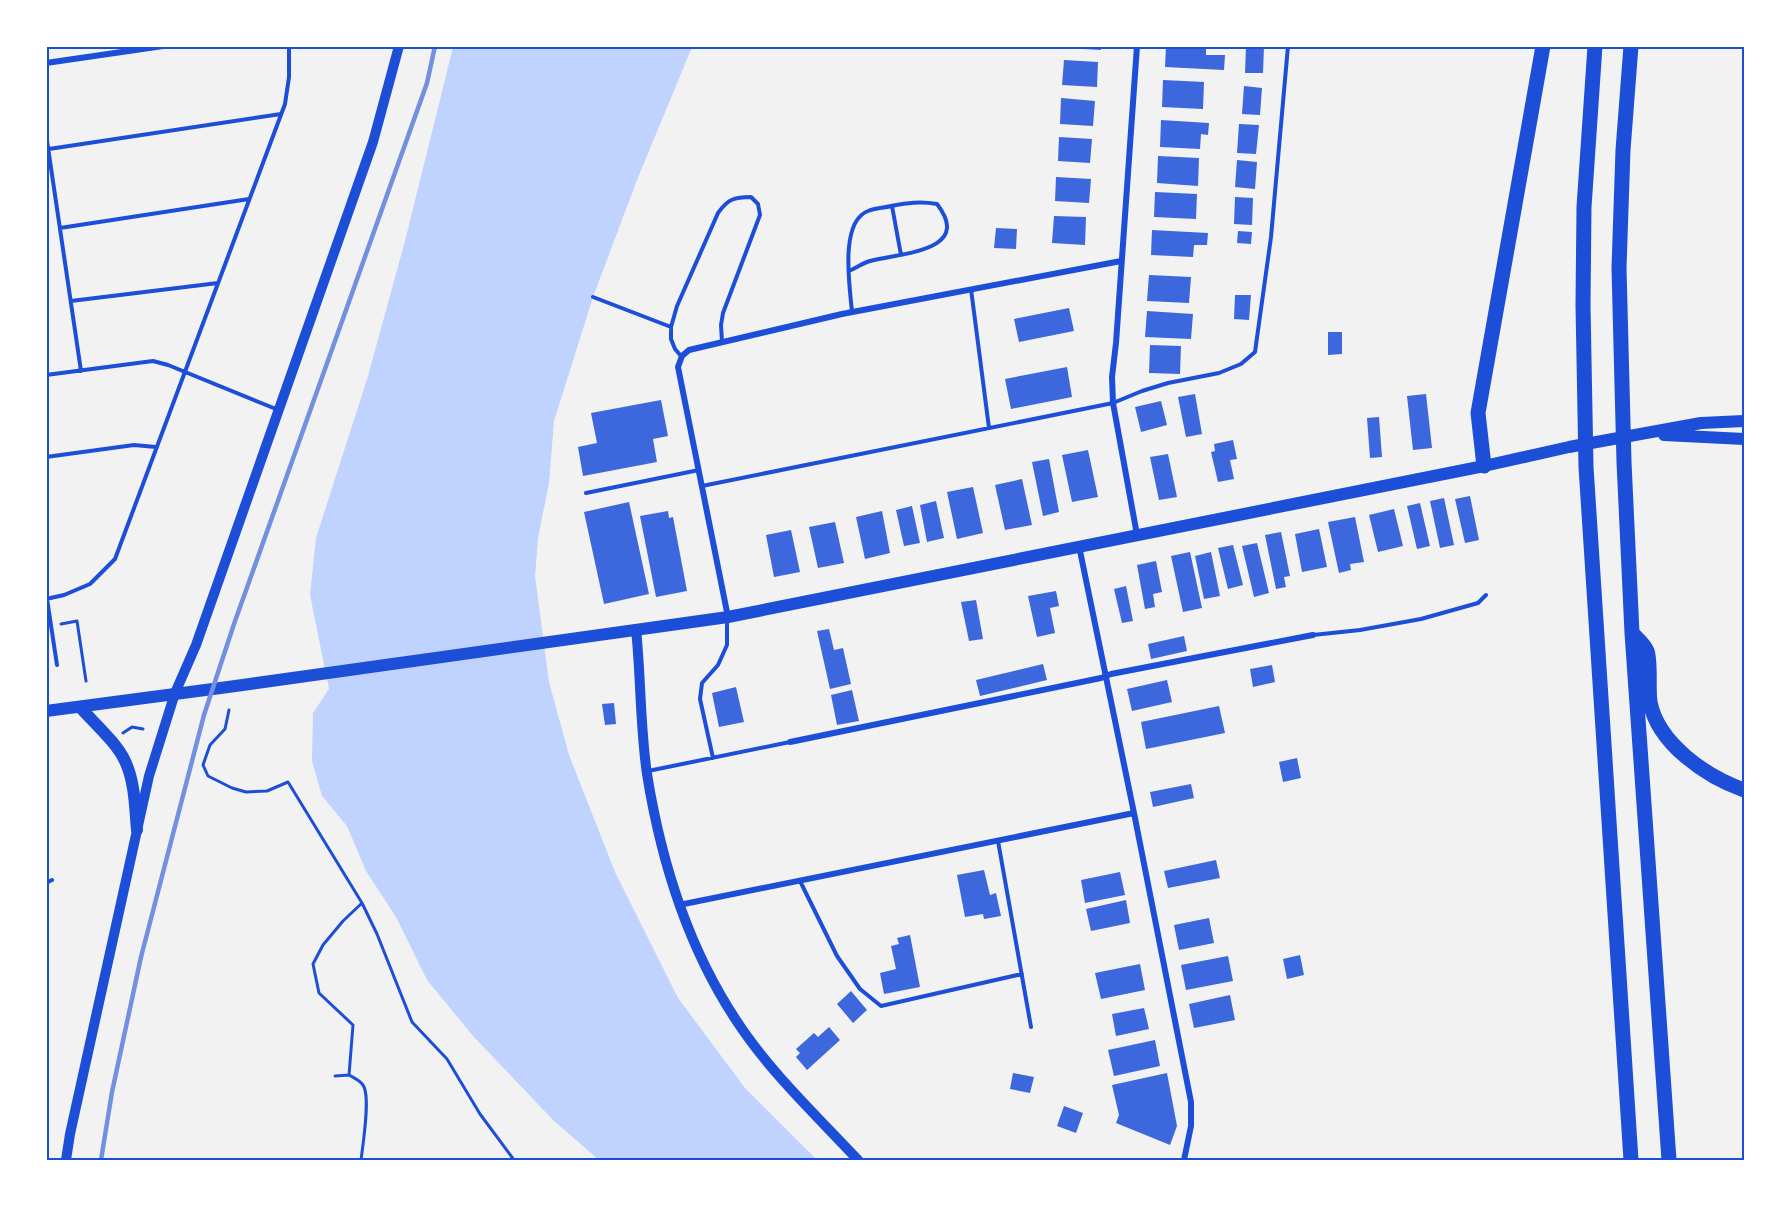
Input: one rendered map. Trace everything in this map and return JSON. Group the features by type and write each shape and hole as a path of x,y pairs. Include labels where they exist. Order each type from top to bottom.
{"highway":[{"path":"1484,466 1478,413 1543,46"},
{"path":"1595,46 1584,207 1586,467 1631,1161"},
{"path":"1631,46 1623,150 1619,268 1622,412 1632,633 1669,1161"},
{"path":"1632,633 1647,651 1650,701 1660,726 1675,746 1708,774 1744,790"}],"main road":[{"path":"46,711 728,617 1569,447 1701,423 1744,421"},
{"path":"1645,434 1744,439"},
{"path":"80,707 125,760 132,785 137,830"}],"street":[{"path":"46,63 163,46"},
{"path":"66,1161 149,776 175,693 196,645 374,142 399,46"},
{"path":"1137,46 1112,377 1113,403 1137,535"},
{"path":"728,617 678,367 682,356 689,350 852,312 1121,261"},
{"path":"1079,546 1191,1102 1191,1126 1184,1161"},
{"path":"636,629 647,771 656,824 678,905 694,944 736,1021 767,1062 858,1161"},
{"path":"790,742 1313,635"},
{"path":"678,905 1134,813"}],"lane":[{"path":"57,665 47,599 64,595 90,584 115,559 285,104 289,77 289,46"},
{"path":"702,486 1113,403 1168,383 1219,373 1241,364 1255,352 1271,237 1288,46"},
{"path":"49,149 281,114"},
{"path":"46,134 81,371"},
{"path":"682,356 671,339 670,327 677,306 724,203 737,197 751,197 758,204 759,215 723,313 722,342"},
{"path":"60,228 249,199"},
{"path":"849,271 868,262 931,248 942,240 948,228 944,214 937,204 920,201 867,211 857,219 849,240 849,271 852,312"},
{"path":"892,206 901,255"},
{"path":"71,301 218,283"},
{"path":"971,290 989,428"},
{"path":"593,297 670,327"},
{"path":"46,375 153,361 279,411"},
{"path":"46,457 134,445 156,447"},
{"path":"586,493 699,470"},
{"path":"1313,635 1360,630 1420,619 1478,603 1486,595"},
{"path":"713,758 700,699 702,683 718,665 727,645 728,617"},
{"path":"647,771 790,742"},
{"path":"998,840 1031,1027"},
{"path":"800,879 837,956 860,988 881,1006 1022,974"},
{"path":"46,883 52,880"}],"path":[{"path":"59,625 77,621 86,681"},
{"path":"229,710 225,729 210,745 203,765 208,776 246,792 267,791 288,782 362,903 377,934 412,1022 447,1059 480,1114 514,1161"},
{"path":"119,736 132,727 143,729"},
{"path":"349,1075 353,1025 319,993 313,964 322,945 362,903"},
{"path":"335,1076 349,1075 364,1086 366,1102 361,1161"}],"water":[{"path":"453,47 692,47 637,180 593,297 554,421 549,483 538,538 535,576 549,682 569,755 615,872 678,998 745,1088 817,1160 599,1160 554,1121 473,1036 427,980 396,917 366,871 347,826 322,796 312,761 313,713 329,689 310,595 316,538 368,376 405,241"}],"building":[{"path":"1066,46 1101,46 1101,50 1066,48"},
{"path":"1166,46 1206,46 1206,55 1225,55 1224,70 1165,67"},
{"path":"1246,46 1264,46 1263,73 1245,73"},
{"path":"1064,60 1098,62 1097,87 1062,85"},
{"path":"1163,80 1204,82 1203,109 1162,107"},
{"path":"1244,86 1262,88 1260,115 1242,114"},
{"path":"1061,98 1095,101 1093,126 1060,124"},
{"path":"1161,120 1209,123 1208,135 1201,134 1200,149 1160,147"},
{"path":"1239,124 1259,125 1256,154 1237,153"},
{"path":"1059,137 1092,139 1090,163 1058,161"},
{"path":"1158,156 1199,158 1198,186 1157,183"},
{"path":"1237,160 1257,162 1255,189 1235,187"},
{"path":"1056,177 1091,179 1089,203 1055,201"},
{"path":"1155,192 1197,194 1196,219 1154,217"},
{"path":"1235,197 1253,198 1252,225 1234,224"},
{"path":"1054,216 1086,217 1085,245 1052,243"},
{"path":"996,228 1017,229 1016,249 994,248"},
{"path":"1152,230 1208,233 1207,245 1194,245 1193,257 1151,255"},
{"path":"1238,231 1252,232 1251,244 1237,243"},
{"path":"1149,275 1191,277 1189,303 1147,301"},
{"path":"1235,295 1251,295 1249,320 1234,319"},
{"path":"1069,308 1074,331 1019,342 1014,319"},
{"path":"1147,311 1193,314 1191,339 1145,337"},
{"path":"1328,332 1342,332 1342,354 1328,355"},
{"path":"1150,345 1181,346 1180,374 1149,373"},
{"path":"1067,367 1072,397 1011,409 1005,379"},
{"path":"1195,394 1202,434 1186,437 1178,397"},
{"path":"1426,394 1432,448 1413,450 1407,396"},
{"path":"661,400 668,436 653,439 657,462 583,476 578,447 597,443 591,413"},
{"path":"1161,401 1167,425 1141,432 1135,407"},
{"path":"1379,417 1382,457 1370,458 1367,418"},
{"path":"1233,440 1237,459 1230,460 1234,479 1218,482 1211,452 1215,451 1214,444"},
{"path":"1088,450 1098,497 1072,502 1062,455"},
{"path":"1168,454 1177,497 1159,500 1150,457"},
{"path":"1049,459 1059,512 1043,516 1032,462"},
{"path":"1022,479 1032,525 1005,530 995,485"},
{"path":"973,487 983,533 957,539 947,492"},
{"path":"1470,496 1479,540 1465,543 1455,499"},
{"path":"1444,498 1454,545 1440,548 1430,501"},
{"path":"936,501 944,538 927,542 920,505"},
{"path":"629,502 649,594 604,604 584,512"},
{"path":"1420,503 1430,546 1417,549 1407,506"},
{"path":"912,506 920,543 904,546 896,510"},
{"path":"1394,509 1403,546 1378,552 1369,515"},
{"path":"668,511 669,518 673,517 687,591 656,597 640,516"},
{"path":"882,511 890,553 865,559 856,517"},
{"path":"1355,517 1364,562 1350,564 1351,570 1339,573 1328,522"},
{"path":"835,522 844,563 818,568 809,527"},
{"path":"1319,529 1327,567 1302,572 1295,534"},
{"path":"791,530 800,572 774,577 766,535"},
{"path":"1281,532 1290,576 1284,577 1286,587 1276,589 1265,535"},
{"path":"1257,543 1269,593 1254,597 1242,546"},
{"path":"1233,545 1243,585 1228,589 1218,548"},
{"path":"1190,552 1202,608 1183,612 1171,556"},
{"path":"1211,552 1220,596 1204,599 1195,556"},
{"path":"1156,561 1162,592 1153,594 1155,607 1145,609 1137,565"},
{"path":"1126,586 1133,621 1122,623 1114,589"},
{"path":"1056,591 1059,606 1050,608 1055,633 1037,637 1028,596"},
{"path":"976,600 983,639 969,641 961,602"},
{"path":"829,629 834,650 843,648 851,684 830,689 817,631"},
{"path":"1184,636 1187,651 1151,659 1148,644"},
{"path":"1043,664 1047,680 980,696 976,680"},
{"path":"1272,665 1275,682 1253,687 1250,669"},
{"path":"1167,680 1172,702 1132,711 1127,689"},
{"path":"736,687 744,722 719,727 712,693"},
{"path":"852,690 859,721 837,725 831,695"},
{"path":"614,703 616,724 605,725 602,704"},
{"path":"1219,706 1225,733 1146,749 1141,722"},
{"path":"1297,758 1301,778 1283,782 1279,762"},
{"path":"1191,784 1194,798 1153,807 1150,792"},
{"path":"1216,860 1220,878 1168,888 1164,871"},
{"path":"984,870 990,895 996,893 1001,916 984,919 983,914 965,917 957,875"},
{"path":"1120,872 1125,895 1085,903 1081,880"},
{"path":"1126,900 1130,923 1091,931 1086,909"},
{"path":"1209,918 1214,943 1179,950 1174,925"},
{"path":"910,935 920,987 884,994 880,973 896,969 891,946 899,944 897,938"},
{"path":"1300,955 1304,975 1287,979 1283,959"},
{"path":"1228,956 1233,981 1186,990 1181,965"},
{"path":"1140,964 1145,990 1101,999 1095,973"},
{"path":"851,991 867,1010 853,1023 837,1004"},
{"path":"1230,995 1235,1020 1194,1028 1189,1004"},
{"path":"1144,1008 1149,1029 1116,1036 1112,1014"},
{"path":"829,1027 840,1040 807,1070 796,1057 800,1053 796,1049 814,1033 818,1037"},
{"path":"1155,1040 1160,1066 1114,1076 1108,1050"},
{"path":"1013,1073 1034,1077 1030,1093 1010,1089"},
{"path":"1167,1073 1177,1126 1170,1145 1116,1123 1119,1115 1112,1085"},
{"path":"1064,1106 1083,1113 1076,1133 1057,1126"}],"railway":[{"path":"101,1160 112,1092 141,957 204,715 234,624 427,83 435,46"}]}
